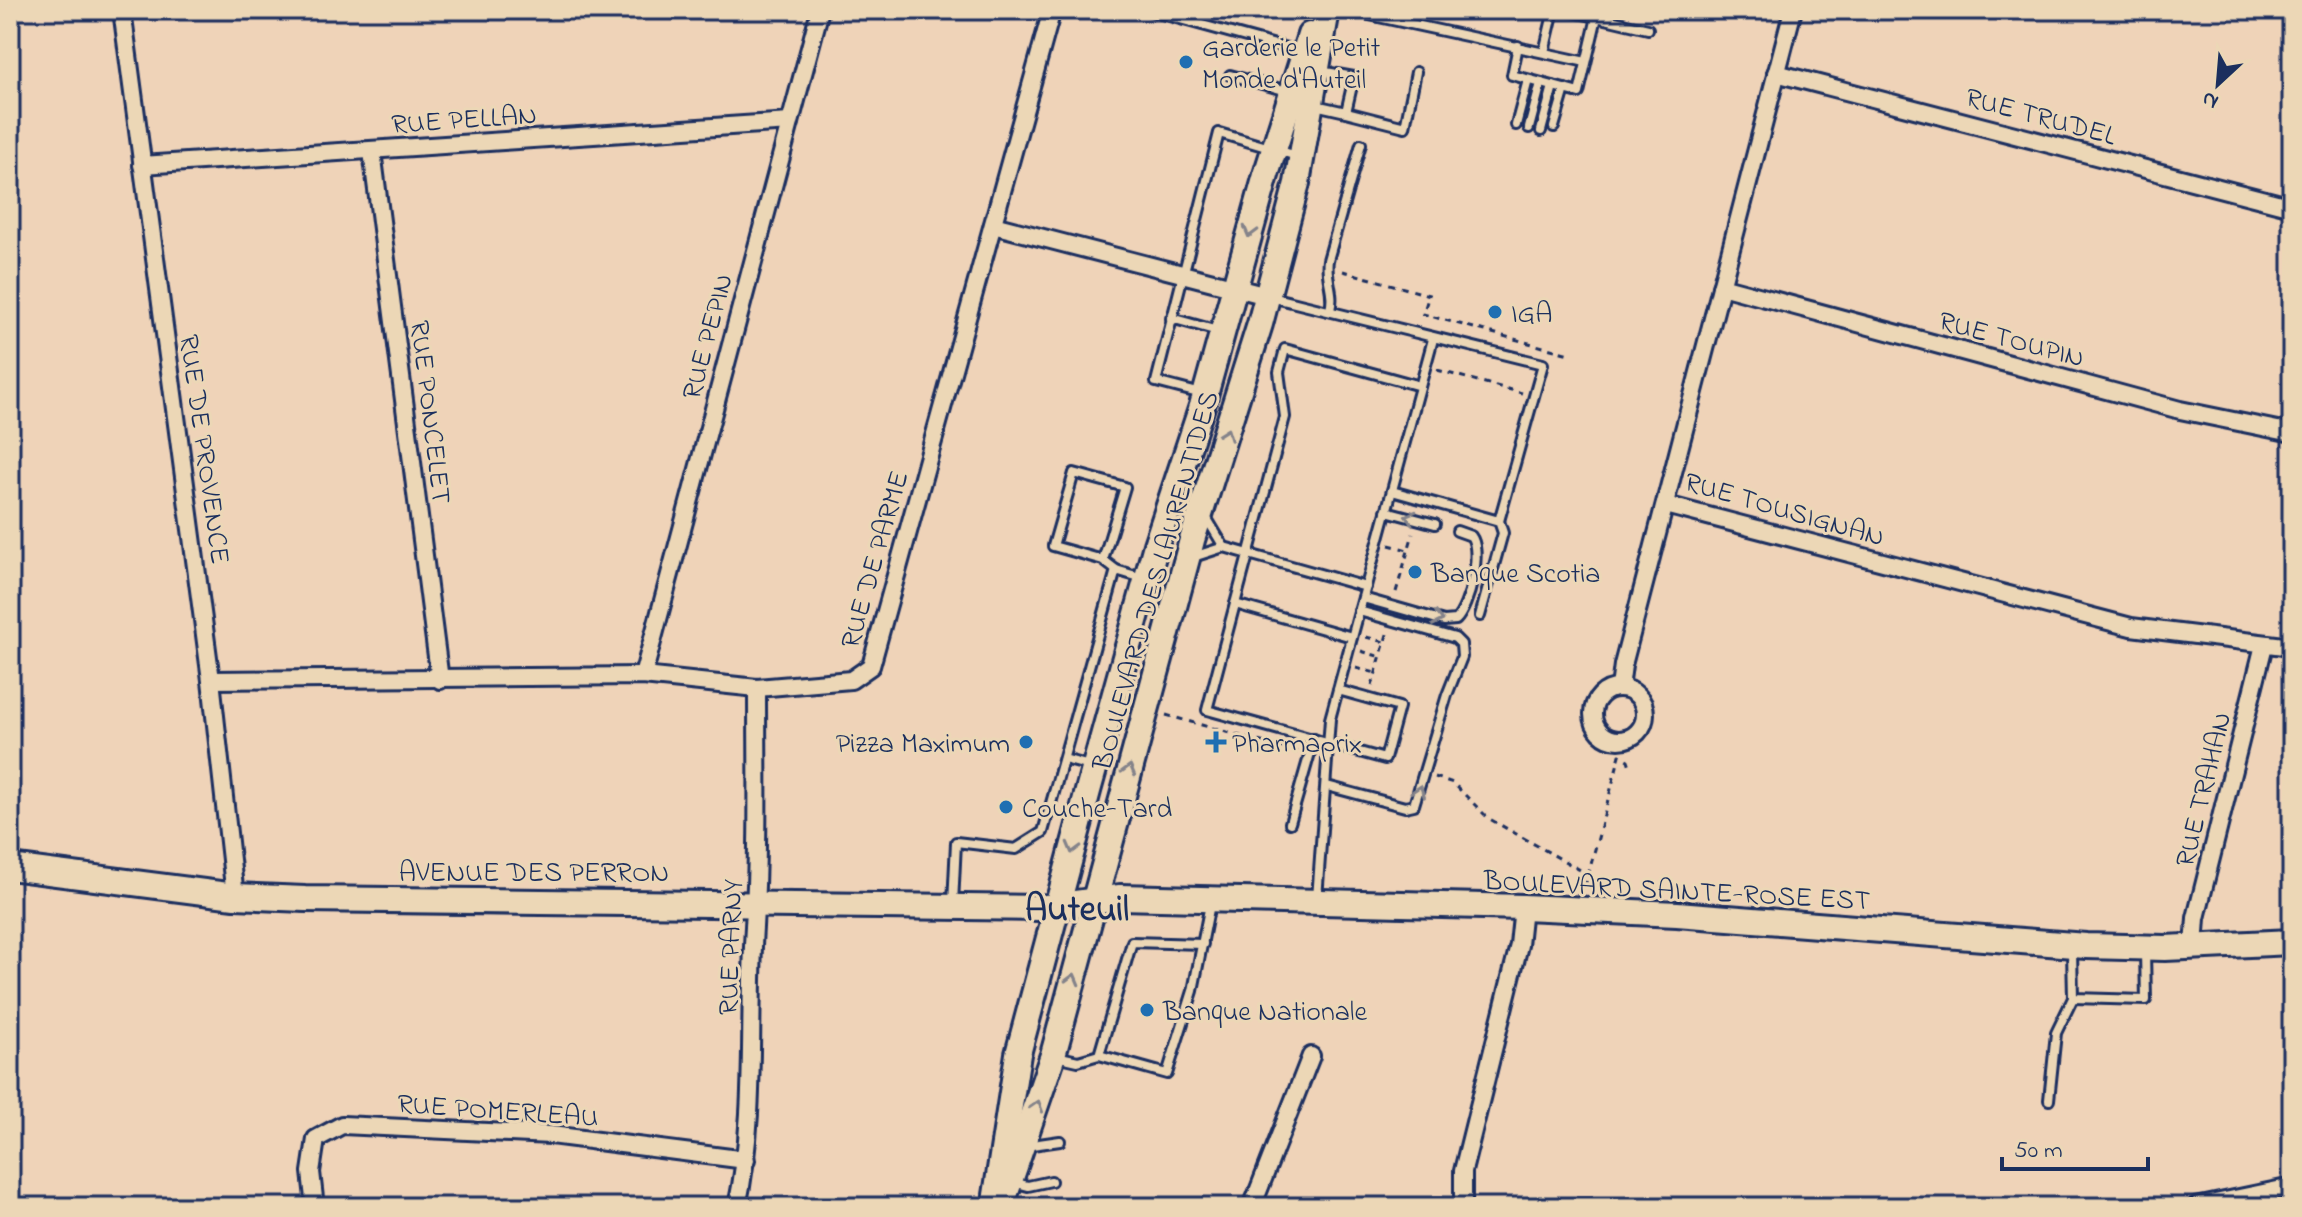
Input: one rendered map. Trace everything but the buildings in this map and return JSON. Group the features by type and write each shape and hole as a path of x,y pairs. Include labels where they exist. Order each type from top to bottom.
{"main road":[{"name":"BOULEVARD DES LAURENTIDES","path":"1310,62 1318,10"},
{"name":"BOULEVARD DES LAURENTIDES","path":"998,1207 1013,1142 1021,1039 1146,579 1206,395 1274,149 1301,98 1327,10"},
{"name":"BOULEVARD DES LAURENTIDES","path":"1013,1142 1053,1055 1186,560 1232,420 1267,296 1302,157 1301,98"},
{"name":"AVENUE DES PERRON","path":"10,867 235,896 1039,908 1058,905"},
{"name":"BOULEVARD SAINTE-ROSE EST","path":"1058,905 1120,897 1523,907 1677,914 2072,945 2194,947 2292,942"}],"street":[{"name":"RUE DE PROVENCE","path":"122,10 211,680 235,896"},
{"name":"RUE PEPIN","path":"643,676 820,10"},
{"name":"RUE DE PARME","path":"211,680 643,676 757,688 851,680 871,666 1052,10"},
{"name":"RUE TOUSIGNAN","path":"1793,10 1666,505 2131,627 2292,647"},
{"name":"RUE TRUDEL","path":"1776,73 2292,207"},
{"name":"RUE PELLAN","path":"142,165 790,122"},
{"name":"RUE PONCELET","path":"372,151 440,680"},
{"path":"993,225 1180,276 1267,296"},
{"name":"RUE TOUPIN","path":"1721,286 2180,410 2292,433"},
{"path":"1620,688 1666,505"},
{"name":"RUE TRAHAN","path":"2194,947 2196,918 2264,645"},
{"name":"RUE PARNY","path":"737,1207 746,1160 756,903 757,688"},
{"path":"1463,1207 1463,1171 1519,945 1523,907"},
{"path":"1252,1207 1311,1056"},
{"name":"RUE POMERLEAU","path":"315,1207 311,1172 316,1139 342,1125 551,1135 746,1160"},
{"path":"2196,1207 2292,1188"}],"lane":[{"path":"1147,10 1354,77 1346,112"},
{"path":"1346,10 1586,62"},
{"path":"1544,52 1554,10"},
{"path":"1563,10 1648,29"},
{"path":"1518,46 1512,75 1579,93 1597,17"},
{"path":"1230,75 1346,112 1405,127 1416,72"},
{"path":"1516,125 1528,80"},
{"path":"1529,128 1541,83"},
{"path":"1541,131 1553,86"},
{"path":"1554,127 1565,89"},
{"path":"1206,395 1156,382 1180,276 1219,133 1302,157"},
{"path":"1330,310 1333,297 1327,274 1328,260 1361,144"},
{"path":"1267,296 1543,364 1499,521 1503,533 1480,616"},
{"path":"1171,318 1223,332"},
{"path":"1317,902 1327,786 1327,743 1338,690 1433,339"},
{"path":"1338,690 1399,707 1385,759 1207,710 1285,417 1279,372 1285,349 1420,386"},
{"path":"1103,560 1125,487 1074,473 1053,546 1103,560 1116,570 1146,579"},
{"path":"1392,491 1499,521"},
{"path":"1201,508 1224,547"},
{"path":"1386,511 1435,524"},
{"path":"1363,598 1444,621 1456,620 1462,611 1478,553 1471,536 1457,531"},
{"path":"1186,560 1224,547 1366,587"},
{"path":"953,905 956,842 1016,849 1043,832 1116,570"},
{"path":"1235,604 1352,637"},
{"path":"1327,786 1408,807 1416,803 1447,695 1462,657 1461,644 1446,635 1359,611"},
{"path":"1290,823 1314,739"},
{"path":"1064,759 1095,767"},
{"path":"1053,1055 1078,1061 1099,1055 1167,1074 1203,944 1210,899"},
{"path":"1099,1055 1132,942 1203,944"},
{"path":"2049,1100 2056,1033 2073,998 2072,945"},
{"path":"2073,998 2146,1000 2145,947"},
{"path":"1013,1142 1060,1141"},
{"path":"1005,1179 1028,1186 1051,1181"}],"path":[{"path":"1343,271 1429,295 1423,314 1569,354"},
{"path":"1425,367 1534,397"},
{"path":"1394,599 1405,571 1415,526"},
{"path":"1372,687 1389,629 1379,626"},
{"path":"1352,637 1385,645"},
{"path":"1357,668 1376,673"},
{"path":"1157,712 1301,753"},
{"path":"1217,736 1219,730"},
{"path":"1585,887 1620,755 1628,760 1631,769"},
{"path":"1425,774 1453,783 1488,818 1589,875"}],"place":[{"name":"Garderie le Petit Monde d'Auteil","path":"1186,62"},
{"name":"IGA","path":"1495,312"},
{"name":"Banque Scotia","path":"1415,572"},
{"name":"Pizza Maximum","path":"1026,742"},
{"name":"Pharmaprix","path":"1216,742"},
{"name":"Couche-Tard","path":"1006,807"},
{"name":"Banque Nationale","path":"1147,1010"}],"district":[{"name":"Auteuil","path":"1077,907"}]}
